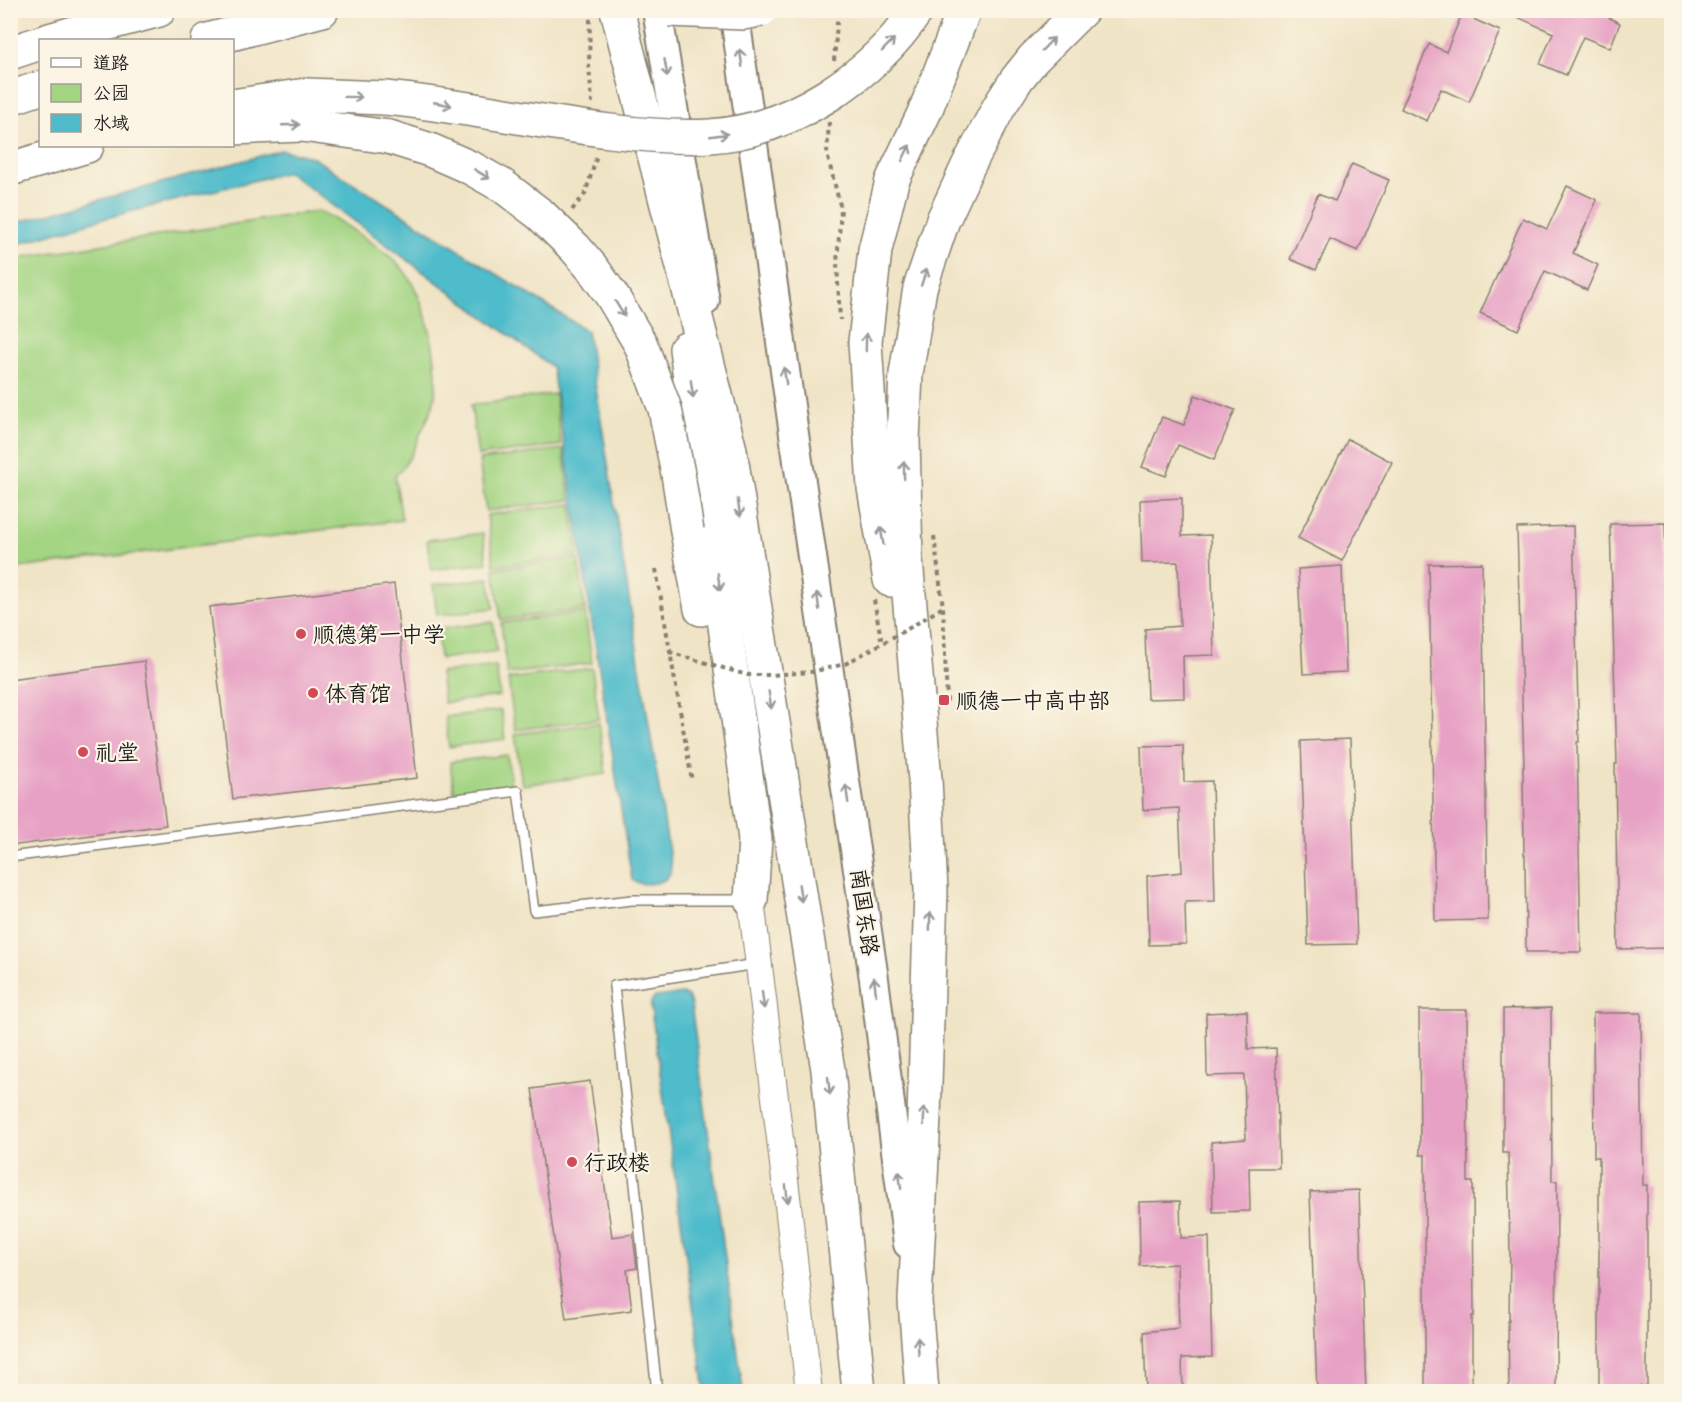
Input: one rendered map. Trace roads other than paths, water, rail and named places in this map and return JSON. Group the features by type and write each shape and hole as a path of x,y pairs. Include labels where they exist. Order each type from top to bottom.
{"highway":[{"path":"52,39 159,10"},
{"path":"212,39 322,10"},
{"path":"669,10 744,13 761,10"},
{"path":"234,106 306,96 385,98 433,102 597,129 676,137 712,136 747,130 787,117 820,101 847,84 875,59 908,24 917,10"},
{"path":"915,1300 930,966 931,890 925,780 906,559 903,440 906,374 920,288 943,220 968,166 999,107 1017,79 1033,59 1082,10"},
{"path":"621,23 730,450 828,1070 859,1392"},
{"path":"925,780 874,488 866,342 875,250 892,182 926,109 959,23"},
{"path":"10,53 39,43"},
{"path":"10,98 39,88"},
{"path":"234,128 302,125 389,137 430,150 471,168 503,186 541,215 575,248 612,296 641,345 665,409 751,900"},
{"path":"10,169 84,147"},
{"path":"663,185 755,839 751,900"},
{"name":"南国东路","path":"915,1300 922,1392"}],"main road":[{"path":"657,10 730,450"},
{"name":"南国东路","path":"734,10 874,979 915,1300"}],"street":[{"path":"751,900 809,1392"}],"lane":[{"path":"10,857 518,791 534,911 632,900 751,900"},
{"path":"657,1392 615,986 759,964"}],"water":[{"path":"282,150 312,157 587,331 671,865 670,874 662,881 646,884 632,880 552,367 288,172 94,221 11,246 11,224"},
{"path":"682,994 688,997 691,1004 743,1391 705,1391 651,1009 651,1002 655,997"}],"place":[{"name":"顺德第一中学","path":"301,634"},
{"name":"体育馆","path":"313,693"},
{"name":"顺德一中高中部","path":"944,700"},
{"name":"礼堂","path":"83,752"},
{"name":"行政楼","path":"572,1162"}]}
